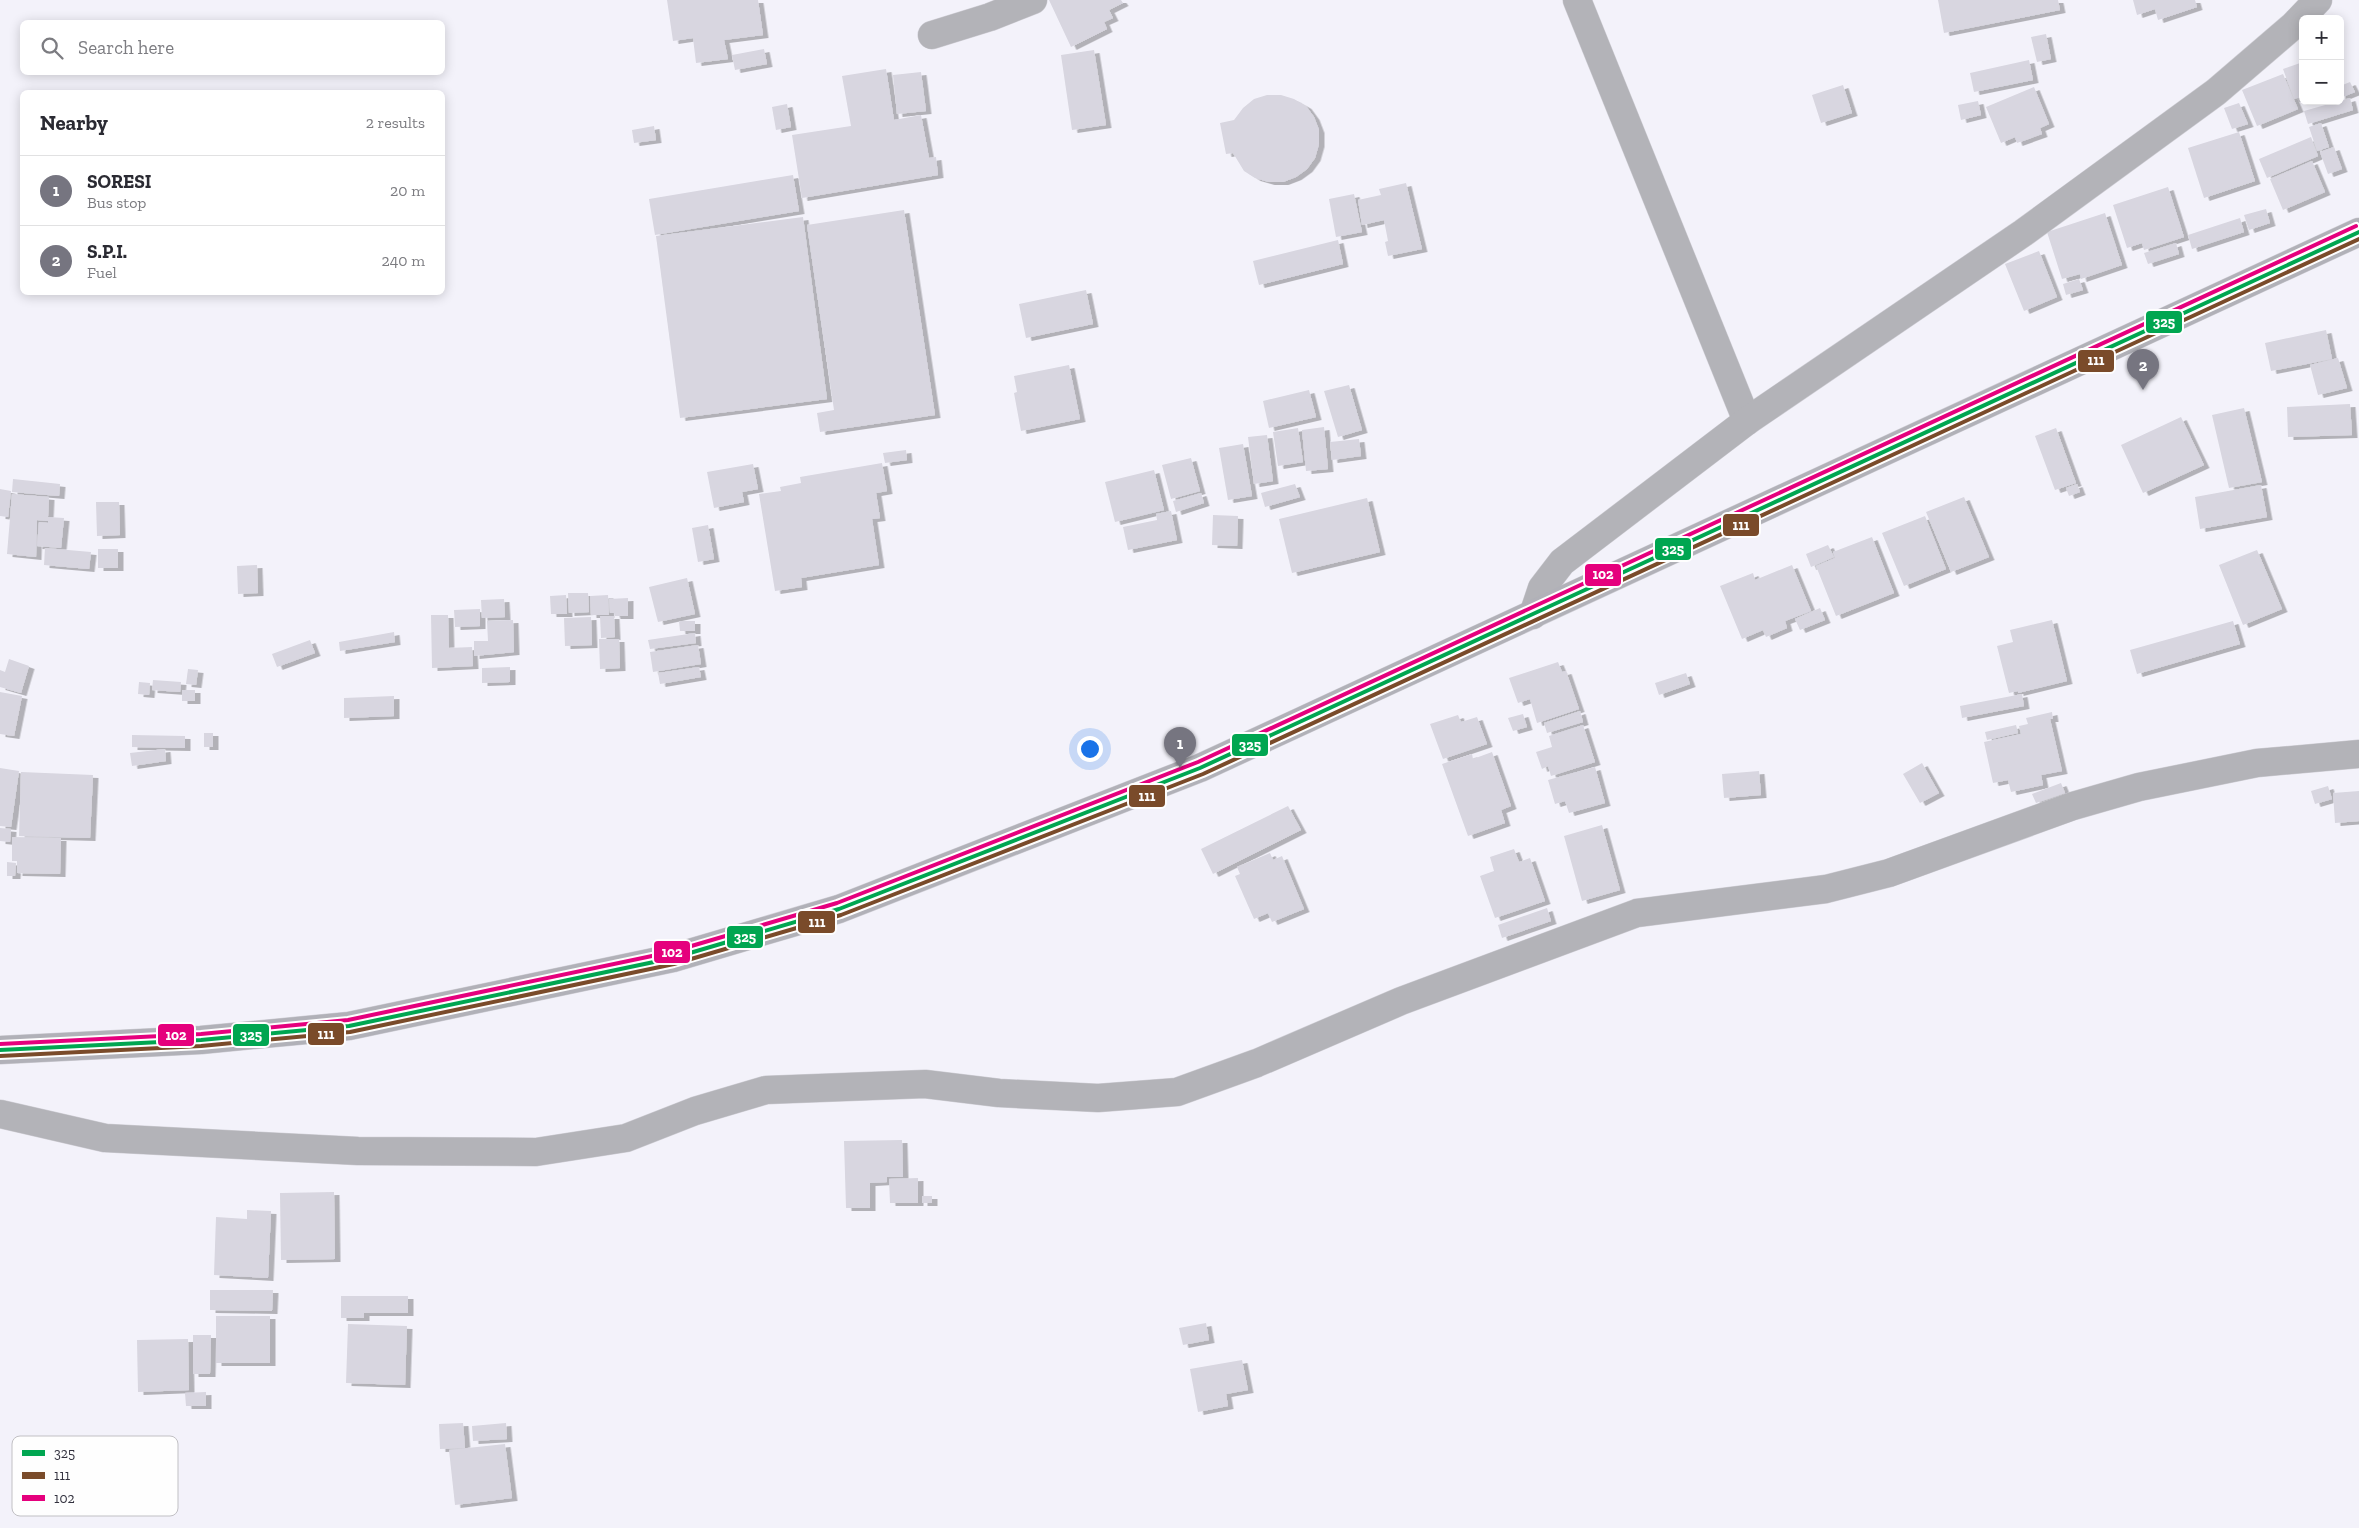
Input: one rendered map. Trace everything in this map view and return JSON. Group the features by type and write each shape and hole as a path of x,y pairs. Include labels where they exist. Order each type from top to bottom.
{"highway":[{"path":"0,1050 201,1040 349,1026 673,958 839,909 1200,768 2359,232"}],"street":[{"path":"932,35 990,17 1032,0"},
{"path":"1577,0 1747,421"},
{"path":"1533,615 1542,588 1562,562 1747,421 2023,233 2216,92 2294,25 2318,0"},
{"path":"0,1114 105,1138 358,1152 536,1152 626,1138 695,1111 766,1090 925,1084 1000,1093 1098,1098 1177,1092 1258,1063 1401,1001 1637,913 1826,889 1890,873 2073,806 2139,787 2257,764 2359,754"}],"building":[{"path":"667,0 758,0 763,35 724,40 728,59 696,63 693,38 673,41"},
{"path":"1049,0 1121,0 1123,3 1109,10 1113,18 1104,22 1107,29 1071,47"},
{"path":"1938,0 2058,0 2060,10 1944,33"},
{"path":"2133,0 2195,0 2197,7 2158,20 2155,9 2137,15"},
{"path":"2046,34 2051,59 2037,62 2031,37"},
{"path":"764,49 767,64 735,70 732,55"},
{"path":"1094,50 1106,125 1072,130 1061,55"},
{"path":"2029,60 2033,80 1974,92 1970,73"},
{"path":"2299,63 2299,97 2294,99 2283,69"},
{"path":"886,69 894,120 921,115 929,158 936,157 938,175 802,198 792,135 851,126 842,76"},
{"path":"921,72 926,111 897,114 893,75"},
{"path":"2283,74 2298,109 2257,126 2242,90"},
{"path":"2350,82 2355,92 2344,96 2344,84"},
{"path":"1843,85 1852,113 1821,123 1812,95"},
{"path":"2034,87 2049,124 2040,128 2042,134 2017,143 2015,137 2001,143 1986,107"},
{"path":"1267,95 1281,95 1294,99 1306,106 1314,117 1319,130 1319,144 1315,158 1307,169 1296,177 1283,182 1269,182 1255,178 1244,171 1233,153 1226,154 1220,123 1234,120 1243,108 1254,99"},
{"path":"2350,98 2353,110 2308,124 2304,111 2325,105 2344,105 2344,100"},
{"path":"1978,101 1981,115 1961,120 1958,105"},
{"path":"2239,103 2248,124 2232,129 2224,108"},
{"path":"787,104 791,127 776,130 772,107"},
{"path":"2321,123 2329,147 2317,151 2309,127"},
{"path":"654,126 656,140 634,143 632,130"},
{"path":"2239,132 2255,181 2204,198 2188,148"},
{"path":"2311,137 2318,156 2267,178 2259,159"},
{"path":"2334,147 2342,169 2328,174 2320,152"},
{"path":"2312,161 2325,192 2283,210 2270,179"},
{"path":"793,175 799,211 655,235 649,199"},
{"path":"1406,183 1422,249 1388,256 1385,242 1388,241 1384,220 1362,225 1358,200 1381,195 1379,189"},
{"path":"2168,187 2184,237 2144,250 2142,243 2127,248 2113,205"},
{"path":"1354,194 1362,232 1336,237 1329,199"},
{"path":"2266,209 2270,223 2249,230 2244,215"},
{"path":"904,210 935,415 820,432 817,413 834,410 807,225"},
{"path":"2105,213 2122,265 2081,279 2080,274 2062,279 2047,232"},
{"path":"803,217 827,399 680,418 656,236"},
{"path":"2240,218 2244,232 2192,249 2188,235"},
{"path":"1338,240 1343,264 1259,285 1253,261"},
{"path":"2176,243 2179,254 2148,264 2144,253"},
{"path":"2039,251 2057,297 2024,311 2005,264"},
{"path":"2079,279 2083,290 2066,295 2063,284"},
{"path":"1086,290 1093,324 1026,338 1019,304"},
{"path":"2326,330 2332,359 2271,371 2265,343"},
{"path":"2338,358 2347,388 2318,395 2310,365"},
{"path":"1069,365 1080,419 1021,431 1014,393 1017,392 1014,376"},
{"path":"1349,385 1362,430 1338,437 1324,391"},
{"path":"1309,390 1316,417 1269,428 1263,401"},
{"path":"2350,404 2352,435 2288,437 2287,407"},
{"path":"2244,408 2262,482 2229,488 2212,415"},
{"path":"2181,417 2204,465 2143,493 2121,445"},
{"path":"1324,427 1328,469 1306,471 1302,430"},
{"path":"1298,428 1303,462 1278,466 1273,432"},
{"path":"2056,428 2076,483 2055,490 2035,436"},
{"path":"1267,435 1273,481 1254,484 1248,437"},
{"path":"1359,439 1361,456 1332,460 1330,442"},
{"path":"1243,444 1252,496 1228,500 1219,448"},
{"path":"906,450 907,460 885,463 883,453"},
{"path":"1191,458 1200,491 1171,499 1162,465"},
{"path":"882,463 887,491 876,493 880,518 872,519 879,565 801,578 802,587 775,591 759,494 781,491 780,487 801,483 800,477"},
{"path":"753,464 758,489 742,492 744,502 714,508 707,472"},
{"path":"1154,470 1164,510 1115,522 1105,482"},
{"path":"13,479 60,484 59,496 12,492"},
{"path":"1295,484 1300,497 1265,507 1261,493"},
{"path":"2077,484 2080,492 2069,496 2066,488"},
{"path":"2261,485 2267,517 2200,529 2195,497"},
{"path":"0,489 11,491 8,517 0,516"},
{"path":"1201,493 1204,503 1176,512 1173,501"},
{"path":"12,494 49,497 48,517 64,518 61,548 37,546 39,522 48,523 48,521 37,520 36,557 7,554"},
{"path":"1964,497 1989,557 1951,572 1926,512"},
{"path":"1367,498 1380,552 1292,573 1279,519"},
{"path":"96,502 119,502 120,535 97,536"},
{"path":"1171,511 1177,540 1128,550 1123,527 1157,520 1156,514"},
{"path":"1213,515 1238,516 1237,546 1212,545"},
{"path":"1925,516 1946,569 1904,586 1882,533"},
{"path":"708,525 714,559 698,562 692,528"},
{"path":"1872,537 1894,593 1836,616 1816,566 1835,558 1833,552"},
{"path":"1828,545 1834,557 1811,567 1806,554"},
{"path":"45,548 91,552 89,569 44,565"},
{"path":"98,549 118,549 118,568 98,568"},
{"path":"2257,550 2282,609 2243,625 2219,565"},
{"path":"257,565 258,593 238,594 237,566"},
{"path":"1792,565 1811,611 1785,621 1787,628 1766,637 1763,630 1742,639 1720,586 1753,573 1755,580"},
{"path":"687,578 695,614 658,622 649,587"},
{"path":"568,593 588,593 589,612 569,613"},
{"path":"566,595 567,614 551,614 550,596"},
{"path":"608,595 609,615 591,615 590,596"},
{"path":"628,598 628,616 615,616 614,613 610,613 609,599"},
{"path":"504,599 505,617 482,618 481,600"},
{"path":"1820,608 1825,620 1800,630 1795,619"},
{"path":"480,609 480,626 455,627 454,610"},
{"path":"431,615 448,615 449,648 472,647 473,666 432,668"},
{"path":"600,616 614,616 615,637 601,638"},
{"path":"591,617 592,645 565,646 564,618"},
{"path":"513,620 514,652 474,656 474,641 488,641 487,621"},
{"path":"2052,620 2067,681 2018,693 2018,691 2009,693 1997,646 2013,642 2010,630"},
{"path":"679,621 695,621 695,631 680,631"},
{"path":"2233,621 2240,644 2137,674 2130,650"},
{"path":"394,632 395,642 340,651 339,642"},
{"path":"695,633 696,643 650,649 648,640"},
{"path":"599,639 619,639 620,668 600,669"},
{"path":"310,640 315,653 277,667 272,654"},
{"path":"698,645 701,664 653,672 650,652"},
{"path":"9,659 29,666 21,693 0,687 0,670 5,672"},
{"path":"1558,662 1562,672 1566,671 1579,709 1537,723 1530,699 1518,703 1509,678"},
{"path":"510,667 510,682 482,683 482,668"},
{"path":"699,667 701,677 660,684 658,673"},
{"path":"188,669 198,670 196,685 186,684"},
{"path":"1686,673 1690,684 1659,695 1655,683"},
{"path":"153,680 181,682 180,692 152,690"},
{"path":"139,682 150,683 149,695 138,694"},
{"path":"182,690 195,690 195,701 182,701"},
{"path":"0,692 22,696 14,736 0,734"},
{"path":"2022,694 2024,706 1962,718 1960,706"},
{"path":"394,696 394,716 344,718 344,698"},
{"path":"1580,711 1583,722 1547,733 1544,723"},
{"path":"2052,712 2053,719 2050,719 2062,771 2041,775 2043,785 2011,792 2008,780 1993,783 1984,742 2021,734 2019,726 2028,724 2026,718"},
{"path":"1523,714 1527,727 1513,731 1508,718"},
{"path":"1458,715 1461,722 1477,717 1487,744 1443,759 1430,724"},
{"path":"1583,725 1595,762 1551,776 1548,766 1542,769 1536,752 1552,747 1549,736"},
{"path":"2016,725 2018,733 1987,740 1985,732"},
{"path":"204,733 213,733 213,747 204,747"},
{"path":"132,735 185,736 185,748 132,747"},
{"path":"165,749 166,761 132,766 130,753"},
{"path":"1492,752 1511,806 1501,810 1505,823 1468,836 1442,764 1472,754 1473,759"},
{"path":"1922,763 1939,793 1920,803 1903,774"},
{"path":"1595,767 1605,803 1569,813 1565,801 1555,804 1548,780"},
{"path":"0,768 19,771 11,827 0,826"},
{"path":"1759,771 1761,795 1724,798 1722,774"},
{"path":"21,772 93,775 90,838 19,836"},
{"path":"2061,783 2065,793 2036,803 2032,794"},
{"path":"2328,786 2332,799 2315,804 2311,791"},
{"path":"2359,791 2359,821 2335,823 2333,793"},
{"path":"1288,806 1301,830 1213,874 1201,849"},
{"path":"1602,825 1620,890 1582,901 1564,836"},
{"path":"0,828 11,829 10,842 0,841"},
{"path":"12,837 61,838 60,874 17,873 17,861 12,861"},
{"path":"1514,849 1519,862 1530,858 1545,901 1495,918 1480,876 1494,871 1490,857"},
{"path":"1270,853 1273,860 1282,856 1304,909 1272,922 1268,913 1254,919 1235,876 1240,874 1237,867"},
{"path":"7,862 16,863 15,876 7,876"},
{"path":"1547,908 1551,921 1502,938 1498,925"},
{"path":"902,1140 903,1177 887,1177 887,1182 870,1183 870,1208 846,1208 844,1141"},
{"path":"918,1178 918,1203 890,1203 889,1179"},
{"path":"334,1192 335,1259 281,1260 280,1193"},
{"path":"922,1196 932,1196 932,1203 922,1203"},
{"path":"247,1210 271,1211 268,1278 214,1275 216,1217 247,1219"},
{"path":"210,1290 273,1290 272,1311 210,1310"},
{"path":"341,1296 408,1296 408,1313 364,1313 364,1318 341,1318"},
{"path":"216,1316 270,1316 270,1363 216,1363"},
{"path":"1206,1323 1209,1340 1183,1345 1179,1328"},
{"path":"348,1324 407,1326 405,1385 346,1383"},
{"path":"193,1335 211,1335 210,1374 193,1374"},
{"path":"188,1339 189,1390 138,1392 137,1340"},
{"path":"1242,1360 1248,1390 1226,1394 1228,1406 1198,1412 1190,1369"},
{"path":"206,1392 206,1406 186,1406 185,1393"},
{"path":"463,1423 465,1448 440,1449 439,1424"},
{"path":"506,1423 507,1439 473,1441 472,1426"},
{"path":"505,1444 512,1498 455,1505 449,1450"}],"transit line":[{"name":"102","path":"0,1044 201,1034 348,1020 671,952 837,903 1198,762 2356,226"},
{"name":"325","path":"0,1050 201,1040 349,1026 673,958 839,909 1200,768 2359,232"},
{"name":"111","path":"0,1056 201,1046 350,1032 674,964 841,915 1203,774 2359,239"}],"place":[{"name":"S.P.I.","path":"2143,390"},
{"name":"SORESI","path":"1180,768"}]}
